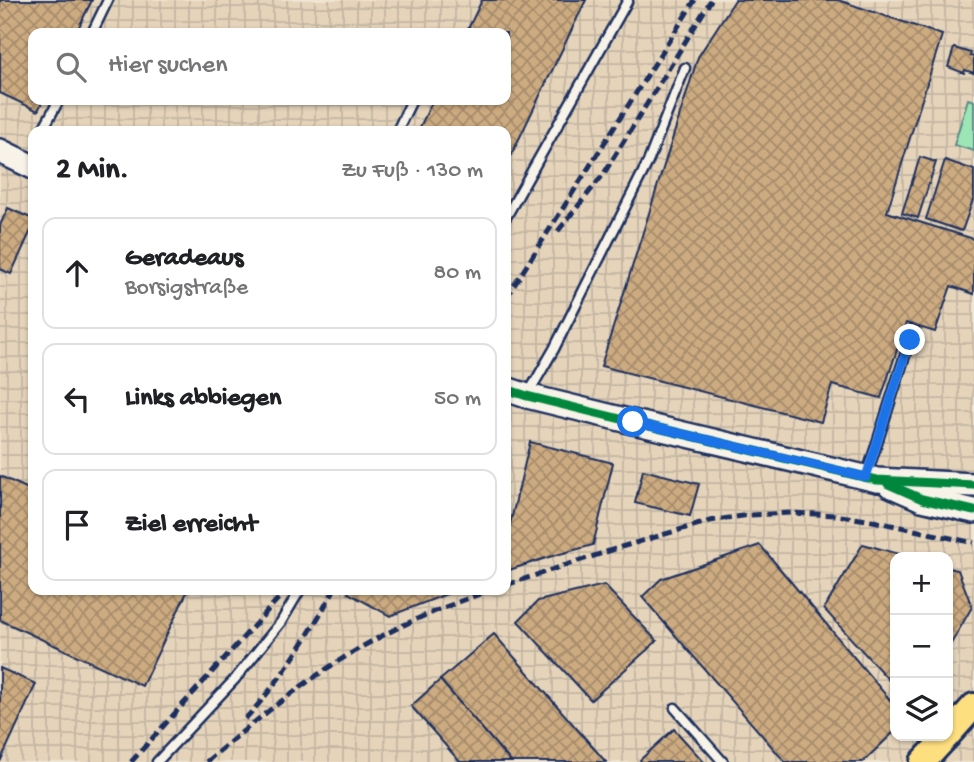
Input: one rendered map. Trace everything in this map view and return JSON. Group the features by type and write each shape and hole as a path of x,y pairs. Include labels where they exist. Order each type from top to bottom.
{"main road":[{"path":"0,151 28,162"},
{"path":"516,393 872,479 922,499 974,512"},
{"path":"872,479 974,485"},
{"path":"953,729 974,706"},
{"path":"923,762 942,741"}],"lane":[{"path":"94,28 108,0"},
{"path":"511,209 628,0"},
{"path":"516,393 554,349 648,162 685,68"},
{"path":"45,126 56,105"},
{"path":"399,126 410,105"},
{"path":"872,479 910,340"},
{"path":"157,762 235,679 281,622 297,595"},
{"path":"675,708 723,762"}],"shaded area":[{"path":"0,0 974,0 974,762 0,762"}],"green space":[{"path":"968,99 974,101 974,151 954,145"}],"building":[{"path":"0,0 92,0 78,28 28,28 28,105 41,105 38,111 0,93"},
{"path":"482,0 586,0 511,156 511,126 420,126 431,105 511,105 511,28 468,28"},
{"path":"735,0 838,0 942,35 887,212 974,239 974,294 951,286 935,332 906,323 881,398 832,385 821,422 601,366 698,57"},
{"path":"954,48 971,53 970,56 974,57 974,73 965,70 964,73 948,67"},
{"path":"920,157 936,162 918,218 902,213"},
{"path":"945,160 974,170 974,197 962,231 926,219"},
{"path":"8,208 28,217 28,237 11,274 0,269 0,225"},
{"path":"530,442 613,463 593,545 511,569 511,520"},
{"path":"643,470 699,484 690,516 635,503"},
{"path":"0,476 28,489 28,595 186,595 142,686 0,620"},
{"path":"863,544 892,552 890,682 824,609"},
{"path":"760,545 890,700 890,736 863,762 785,762 642,597 661,579"},
{"path":"953,569 958,570 972,607 953,640"},
{"path":"604,585 657,641 591,700 518,621 538,601"},
{"path":"352,595 444,595 390,616"},
{"path":"494,634 606,762 511,762 440,680"},
{"path":"0,668 36,684 0,762"},
{"path":"440,680 511,762 460,762 411,706"},
{"path":"674,729 704,762 641,762 640,760"}],"railway":[{"path":"511,290 695,0"},
{"path":"558,231 603,175 711,0"},
{"path":"511,583 710,521 749,515 835,515 974,543"},
{"path":"131,762 281,595"},
{"path":"245,719 283,673 331,595"},
{"path":"206,762 277,704 352,653 417,619 478,595"}],"cycle path":[{"path":"511,391 877,480 974,485"},
{"path":"888,484 922,499 974,511"}],"route":[{"path":"633,422 866,477 910,340"}]}
